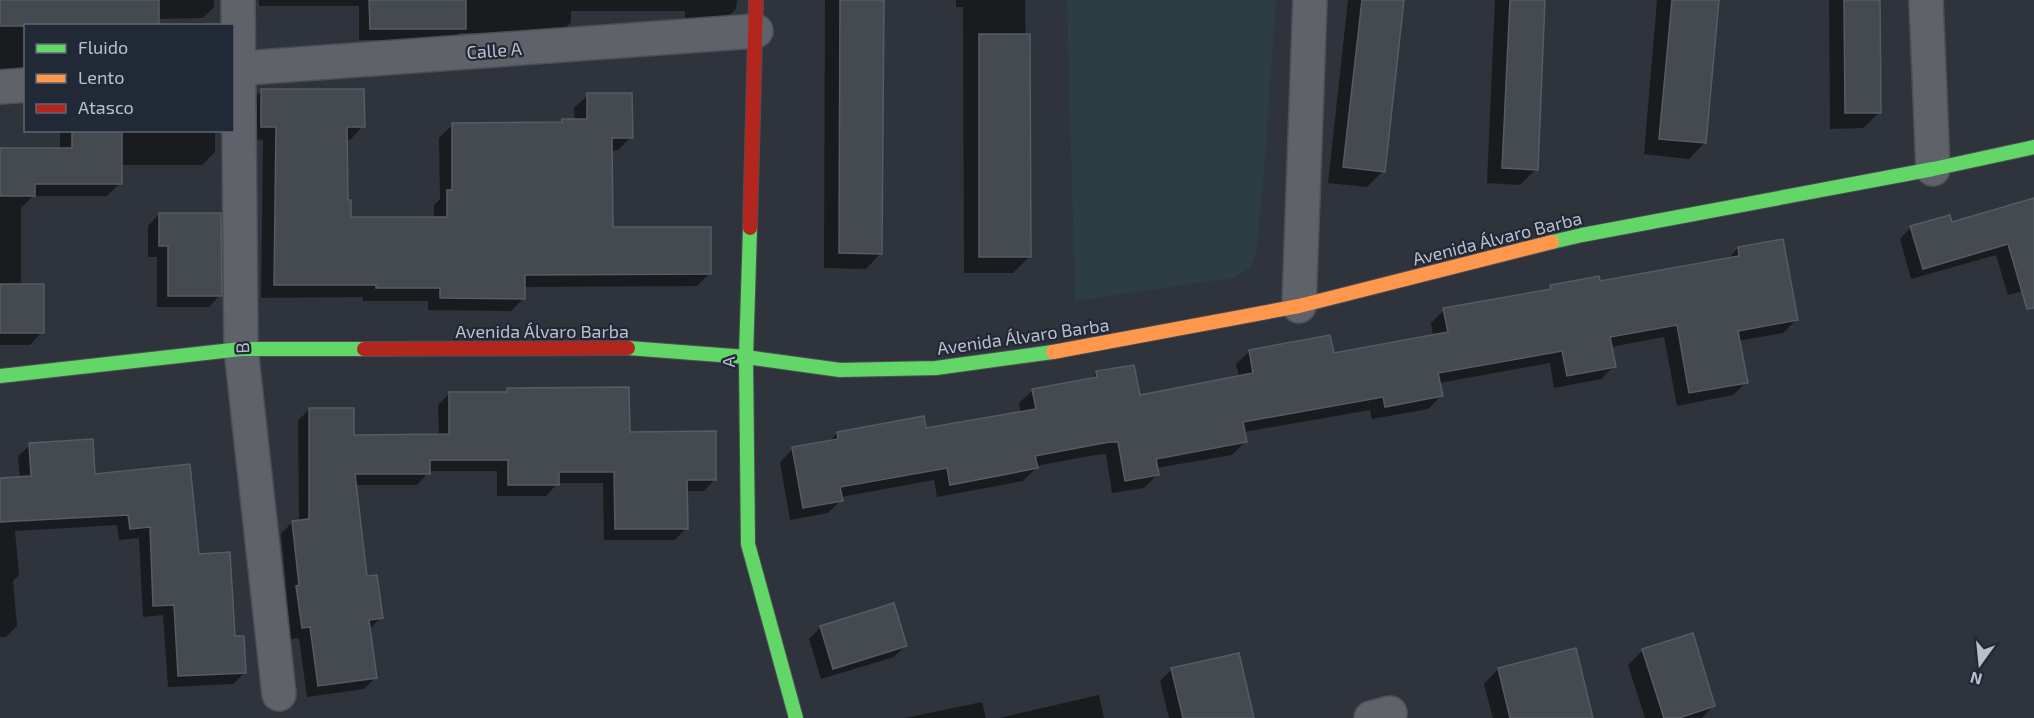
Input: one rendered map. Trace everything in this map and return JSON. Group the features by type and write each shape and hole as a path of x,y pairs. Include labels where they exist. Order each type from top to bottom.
{"street":[{"name":"B","path":"238,0 236,68 241,349 279,693"},
{"path":"1299,306 1310,0"},
{"path":"1926,0 1932,169"},
{"name":"Calle A","path":"236,68 756,16"},
{"name":"A","path":"756,16 746,357 748,544 796,718"},
{"path":"0,87 24,85"},
{"name":"Avenida Álvaro Barba","path":"0,376 241,349 629,348 746,357 840,370 936,368 1065,350 1299,306 1582,235 1932,169 2034,147"}],"shaded area":[{"path":"1067,0 1276,0 1256,255 1249,269 1232,278 1075,301"}],"building":[{"path":"0,0 159,0 159,24 0,26"},
{"path":"369,0 466,0 466,29 370,29"},
{"path":"840,0 884,0 882,254 839,253"},
{"path":"1362,0 1404,0 1385,172 1343,167"},
{"path":"1510,0 1545,0 1538,170 1502,168"},
{"path":"1672,0 1719,0 1706,143 1659,139"},
{"path":"1844,0 1880,0 1881,113 1845,113"},
{"path":"979,34 1030,34 1031,257 979,257"},
{"path":"261,89 364,89 365,127 347,127 348,200 351,200 351,217 447,217 447,190 452,190 452,123 562,122 562,119 587,119 587,93 632,93 633,138 612,138 613,227 711,227 711,274 525,275 525,299 440,298 440,288 376,288 376,285 274,285 276,127 261,127"},
{"path":"72,132 122,132 122,184 35,184 35,196 0,196 0,148 72,148"},
{"path":"2034,198 2034,308 2027,309 2008,244 1923,269 1910,226 1950,215 1952,222"},
{"path":"159,213 221,213 222,296 168,296 168,246 159,246"},
{"path":"1783,239 1798,320 1738,331 1748,383 1689,393 1677,325 1610,337 1616,367 1567,376 1562,351 1438,373 1443,396 1385,407 1383,397 1243,422 1247,442 1156,459 1159,475 1125,481 1118,442 1109,442 1035,456 1038,468 950,485 947,468 840,487 843,501 803,508 792,447 838,439 837,432 924,416 926,428 1036,409 1032,389 1097,377 1096,371 1134,365 1140,395 1253,373 1249,350 1330,335 1334,353 1448,332 1443,308 1551,289 1550,285 1599,276 1600,281 1739,256 1738,247"},
{"path":"0,284 44,284 44,333 0,333"},
{"path":"629,387 630,432 716,431 716,480 687,480 688,529 615,529 614,472 559,472 559,485 508,485 508,460 430,460 430,474 355,474 367,576 377,575 383,618 369,620 377,678 318,686 310,627 302,628 296,586 299,585 292,521 309,519 309,408 354,408 354,435 449,434 449,392 507,392 507,388"},
{"path":"93,439 95,474 190,464 199,554 230,552 235,636 244,636 246,673 178,676 174,605 153,606 150,527 130,529 128,515 0,522 0,478 31,476 29,443"},
{"path":"894,603 907,646 833,669 820,626"},
{"path":"1693,633 1715,706 1679,718 1664,718 1642,649"},
{"path":"1576,648 1593,718 1510,718 1498,668"},
{"path":"1239,653 1254,718 1183,718 1171,668"}],"traffic: fast":[{"path":"1552,242 1933,169 2034,147"},
{"path":"750,228 746,357 748,544 796,718"},
{"path":"628,348 746,357 840,370 936,368 1053,352"},
{"path":"0,376 241,349 364,349"}],"traffic: slow":[{"path":"1053,352 1299,306 1552,242"}],"traffic: jam":[{"path":"750,228 756,0"},
{"path":"364,349 628,348"}]}
